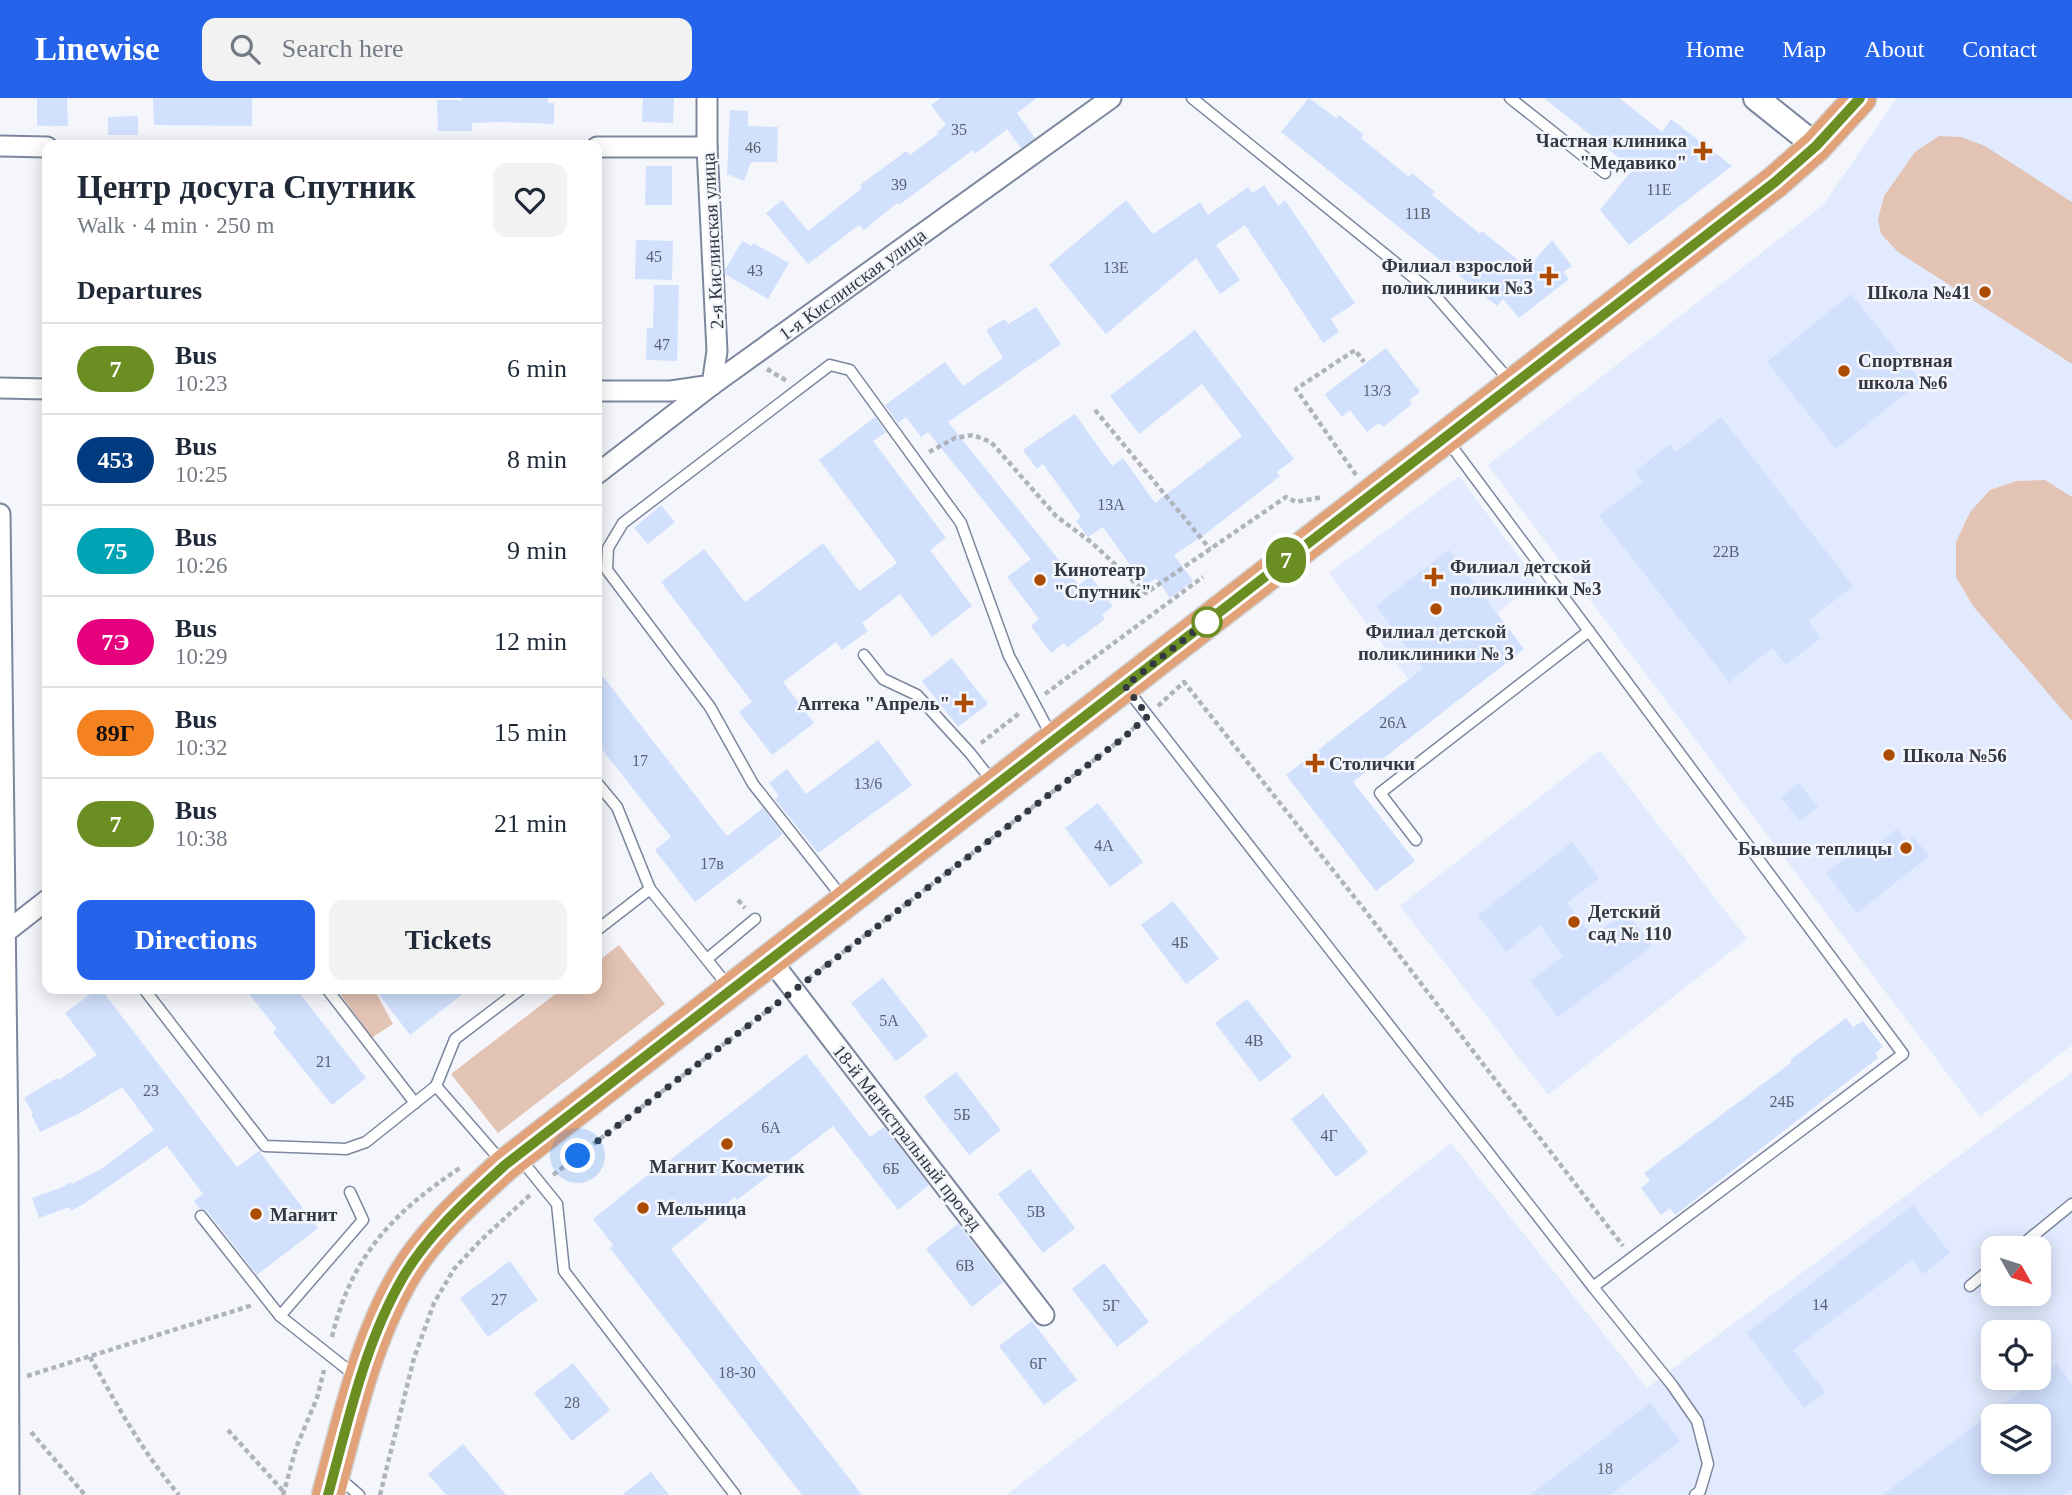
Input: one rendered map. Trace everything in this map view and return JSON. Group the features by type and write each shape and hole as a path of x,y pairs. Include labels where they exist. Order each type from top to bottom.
{"main road":[{"path":"331,1484 360,1379 381,1320 402,1277 426,1244 470,1196 511,1160 731,989 1775,182 1816,146 1860,98"}],"street":[{"name":"2-я Кислинская улица","path":"707,98 716,352 712,385"},
{"name":"1-я Кислинская улица","path":"602,470 712,385 1111,98"},
{"path":"1756,98 1816,146"},
{"path":"0,146 42,146"},
{"path":"602,147 707,147"},
{"path":"602,391 671,391 712,385"},
{"path":"0,388 42,389"},
{"path":"0,514 3,888 6,932 4,1147 9,1495"},
{"path":"6,932 42,904"},
{"name":"18-й Магистральный проезд","path":"771,959 1044,1315"}],"lane":[{"path":"1192,98 1434,294 1513,384"},
{"path":"1510,98 1605,173"},
{"path":"845,901 753,784 710,707 607,570 608,548 623,523 830,365 850,370 961,523 1009,656 1054,741"},
{"path":"1445,436 1903,1054 1593,1287"},
{"path":"1416,840 1380,793 1589,631"},
{"path":"864,655 883,679 917,695 996,786"},
{"path":"1125,686 1672,1385 1697,1421 1708,1464 1700,1491 1695,1495"},
{"path":"602,789 617,807 650,889 731,989"},
{"path":"602,926 650,889"},
{"path":"707,959 755,919"},
{"path":"148,994 265,1146 346,1149 366,1142 436,1086 455,1039 514,994"},
{"path":"331,994 415,1103"},
{"path":"436,1086 511,1160 541,1184 556,1203 564,1271 735,1495"},
{"path":"280,1317 363,1220 350,1192"},
{"path":"2033,1236 2072,1204"},
{"path":"201,1216 280,1317 360,1379"},
{"path":"1970,1286 1981,1277"},
{"path":"331,1484 359,1495"}],"path":[{"path":"1358,478 1296,389 1355,350 1364,362"},
{"path":"749,358 799,389"},
{"path":"1095,410 1210,549"},
{"path":"925,454 955,438 973,435 992,442 1056,516 1091,542 1146,593 1286,497 1296,502 1324,497"},
{"path":"970,753 1033,702 1203,577"},
{"path":"380,1495 414,1359 434,1303 454,1269 480,1241 541,1184 1123,738 1184,682 1363,908 1632,1258"},
{"path":"6,1385 24,1377 267,1301"},
{"path":"90,1357 122,1415 158,1470 179,1495"},
{"path":"25,1426 85,1495"},
{"path":"228,1430 284,1492"}],"shaded area":[{"name":"Школа №56","path":"1897,98 2072,98 2072,1045 1980,1117 1488,465 1823,205"},
{"path":"1939,136 1961,137 1985,146 2072,202 2072,364 1898,252 1881,234 1878,219 1884,196 1915,152"},
{"name":"Филиал детской поликлиники №3","path":"1459,476 1538,582 1408,679 1329,573"},
{"path":"2045,480 2072,497 2072,721 1973,606 1956,577 1956,542 1970,512 1990,490 2016,481"},
{"name":"Детский сад № 110","path":"1600,750 1747,939 1548,1095 1400,906"},
{"path":"619,945 665,1004 498,1133 451,1074 555,994 602,994 602,958"},
{"path":"340,994 377,994 393,1024 371,1038"},
{"path":"2072,1072 2072,1495 1007,1495 1451,1143 1647,1388"}],"building":[{"path":"37,98 67,98 68,126 37,126"},
{"path":"153,98 252,98 252,126 154,125"},
{"path":"548,98 548,103 554,103 554,124 472,123 472,131 438,131 437,100"},
{"path":"643,98 674,98 673,123 642,122"},
{"path":"941,98 1037,98 1017,113 1035,138 1021,148 1007,129 975,154 973,150 899,205 897,203 864,230 859,225 808,264 766,213 782,200 808,231 862,188 860,185 906,151 910,155 938,134 946,125 931,105"},
{"path":"1309,98 1336,118 1339,115 1363,134 1361,138 1409,177 1412,173 1435,192 1432,195 1528,268 1552,240 1572,266 1563,272 1569,279 1519,318 1503,299 1497,306 1281,132"},
{"path":"1544,98 1619,98 1662,132 1671,119 1732,166 1629,245 1600,210 1633,169"},
{"path":"730,110 748,111 748,126 778,127 777,162 751,162 744,181 727,174"},
{"path":"138,116 138,135 108,135 108,117"},
{"path":"646,166 672,166 672,205 645,205"},
{"path":"1264,185 1278,206 1285,200 1355,303 1331,319 1339,332 1323,343 1245,225 1216,245 1240,280 1220,294 1196,258 1106,334 1049,265 1126,200 1153,234 1200,202 1208,215 1248,187 1252,193"},
{"path":"636,240 673,241 672,280 635,279"},
{"path":"742,241 752,246 753,243 789,263 768,299 725,274"},
{"path":"654,285 679,285 677,361 646,360 647,328 653,328"},
{"name":"Спортвная школа №6","path":"1851,294 1921,381 1836,449 1767,362"},
{"path":"1036,307 1061,344 948,422 1079,585 1090,576 1113,606 1102,615 1105,619 1068,647 1064,643 1051,653 1031,626 1039,619 1007,577 1031,559 928,432 921,437 906,417 898,423 885,405 945,362 963,386 1003,358 986,330 1005,319 1008,324"},
{"path":"1195,330 1294,459 1277,472 1280,476 1174,555 1193,581 1170,598 1156,578 1145,586 1103,527 1088,537 1076,521 1081,517 1043,464 1037,469 1023,450 1075,414 1112,466 1123,458 1155,503 1242,436 1202,384 1139,434 1110,396"},
{"path":"1386,348 1420,392 1409,400 1412,404 1383,427 1379,423 1367,432 1350,410 1342,417 1325,394"},
{"path":"875,417 886,432 873,441 946,538 930,550 972,606 932,637 900,594 862,623 868,631 842,650 836,642 783,682 814,723 772,755 739,712 752,702 661,582 704,549 745,602 823,543 859,591 897,563 819,460"},
{"path":"1721,417 1853,586 1808,621 1821,638 1786,665 1772,648 1729,682 1599,516 1643,482 1635,472 1670,444 1676,452"},
{"path":"661,505 675,522 648,544 634,528"},
{"path":"1449,550 1524,649 1353,782 1415,861 1376,891 1286,775 1423,668 1376,606"},
{"path":"952,658 988,704 958,727 922,681"},
{"path":"602,675 727,836 763,808 783,834 695,902 655,850 671,837 602,749"},
{"path":"878,740 912,785 818,853 775,799 779,796 769,783 787,769 806,794"},
{"path":"1799,783 1818,807 1800,821 1781,797"},
{"path":"1098,803 1143,862 1110,887 1065,828"},
{"name":"Бывшие теплицы","path":"1897,829 1907,842 1913,836 1929,856 1857,913 1826,873 1856,851 1861,857"},
{"path":"1572,842 1599,878 1567,903 1593,937 1626,911 1652,946 1558,1017 1531,981 1563,956 1540,925 1506,952 1478,915"},
{"path":"1173,901 1219,959 1186,984 1141,925"},
{"path":"883,978 928,1036 896,1061 851,1003"},
{"path":"90,994 105,994 237,1167 259,1151 318,1228 257,1275 207,1211 200,1209 194,1201 203,1194 167,1146 71,1211 69,1207 39,1218 32,1198 71,1182 72,1184 101,1169 154,1130 122,1087 80,1113 40,1132 24,1098 97,1055 65,1013"},
{"path":"249,994 300,994 366,1078 332,1105 273,1032 277,1029"},
{"path":"379,994 463,994 410,1035"},
{"path":"1247,999 1292,1057 1260,1082 1215,1023"},
{"path":"1846,1018 1853,1027 1863,1021 1883,1047 1875,1053 1878,1058 1675,1215 1670,1208 1661,1215 1641,1188 1650,1181 1644,1173"},
{"path":"806,1054 870,1137 884,1127 929,1185 898,1210 833,1126 737,1200 735,1197 671,1249 862,1495 802,1495 610,1248 613,1245 593,1219"},
{"path":"956,1072 1001,1130 969,1155 924,1097"},
{"path":"1323,1094 1368,1152 1336,1177 1291,1119"},
{"path":"1030,1169 1075,1228 1043,1253 998,1194"},
{"path":"1913,1205 1950,1253 1923,1274 1912,1260 1793,1350 1825,1392 1804,1408 1747,1333"},
{"path":"958,1224 1003,1282 972,1307 926,1249"},
{"path":"510,1261 538,1300 488,1337 460,1298"},
{"path":"1104,1263 1149,1322 1117,1347 1072,1289"},
{"path":"1032,1321 1077,1380 1044,1405 999,1346"},
{"path":"573,1363 610,1410 572,1441 534,1393"},
{"path":"2057,1364 2072,1384 2072,1489 2064,1495 1882,1495 1981,1421 1981,1474 2051,1474 2051,1404 2004,1404 2022,1390 2051,1390 2051,1368"},
{"path":"1650,1403 1680,1441 1610,1495 1530,1495"},
{"path":"463,1444 506,1495 446,1495 428,1474"},
{"path":"651,1472 669,1495 622,1495"}],"bus line":[{"name":"7","path":"328,1495 360,1379 381,1320 402,1277 426,1244 470,1196 535,1140 1775,182 1816,146 1860,98"}],"place":[{"name":"Частная клиника \"Медавико\"","path":"1703,151"},
{"name":"Филиал взрослой поликлиники №3","path":"1549,276"},
{"name":"Школа №41","path":"1985,292"},
{"name":"Спортвная школа №6","path":"1844,371"},
{"name":"Филиал детской поликлиники №3","path":"1434,577"},
{"name":"Кинотеатр \"Спутник\"","path":"1040,580"},
{"name":"Филиал детской поликлиники № 3","path":"1436,609"},
{"name":"Аптека \"Апрель\"","path":"964,703"},
{"name":"Школа №56","path":"1889,755"},
{"name":"Столички","path":"1315,763"},
{"name":"Бывшие теплицы","path":"1906,848"},
{"name":"Детский сад № 110","path":"1574,922"},
{"name":"Магнит Косметик","path":"727,1144"},
{"name":"Мельница","path":"643,1208"},
{"name":"Магнит","path":"256,1214"}],"route":[{"path":"578,1156 1123,738 1148,716 1125,686 1210,619 1207,622"}]}
